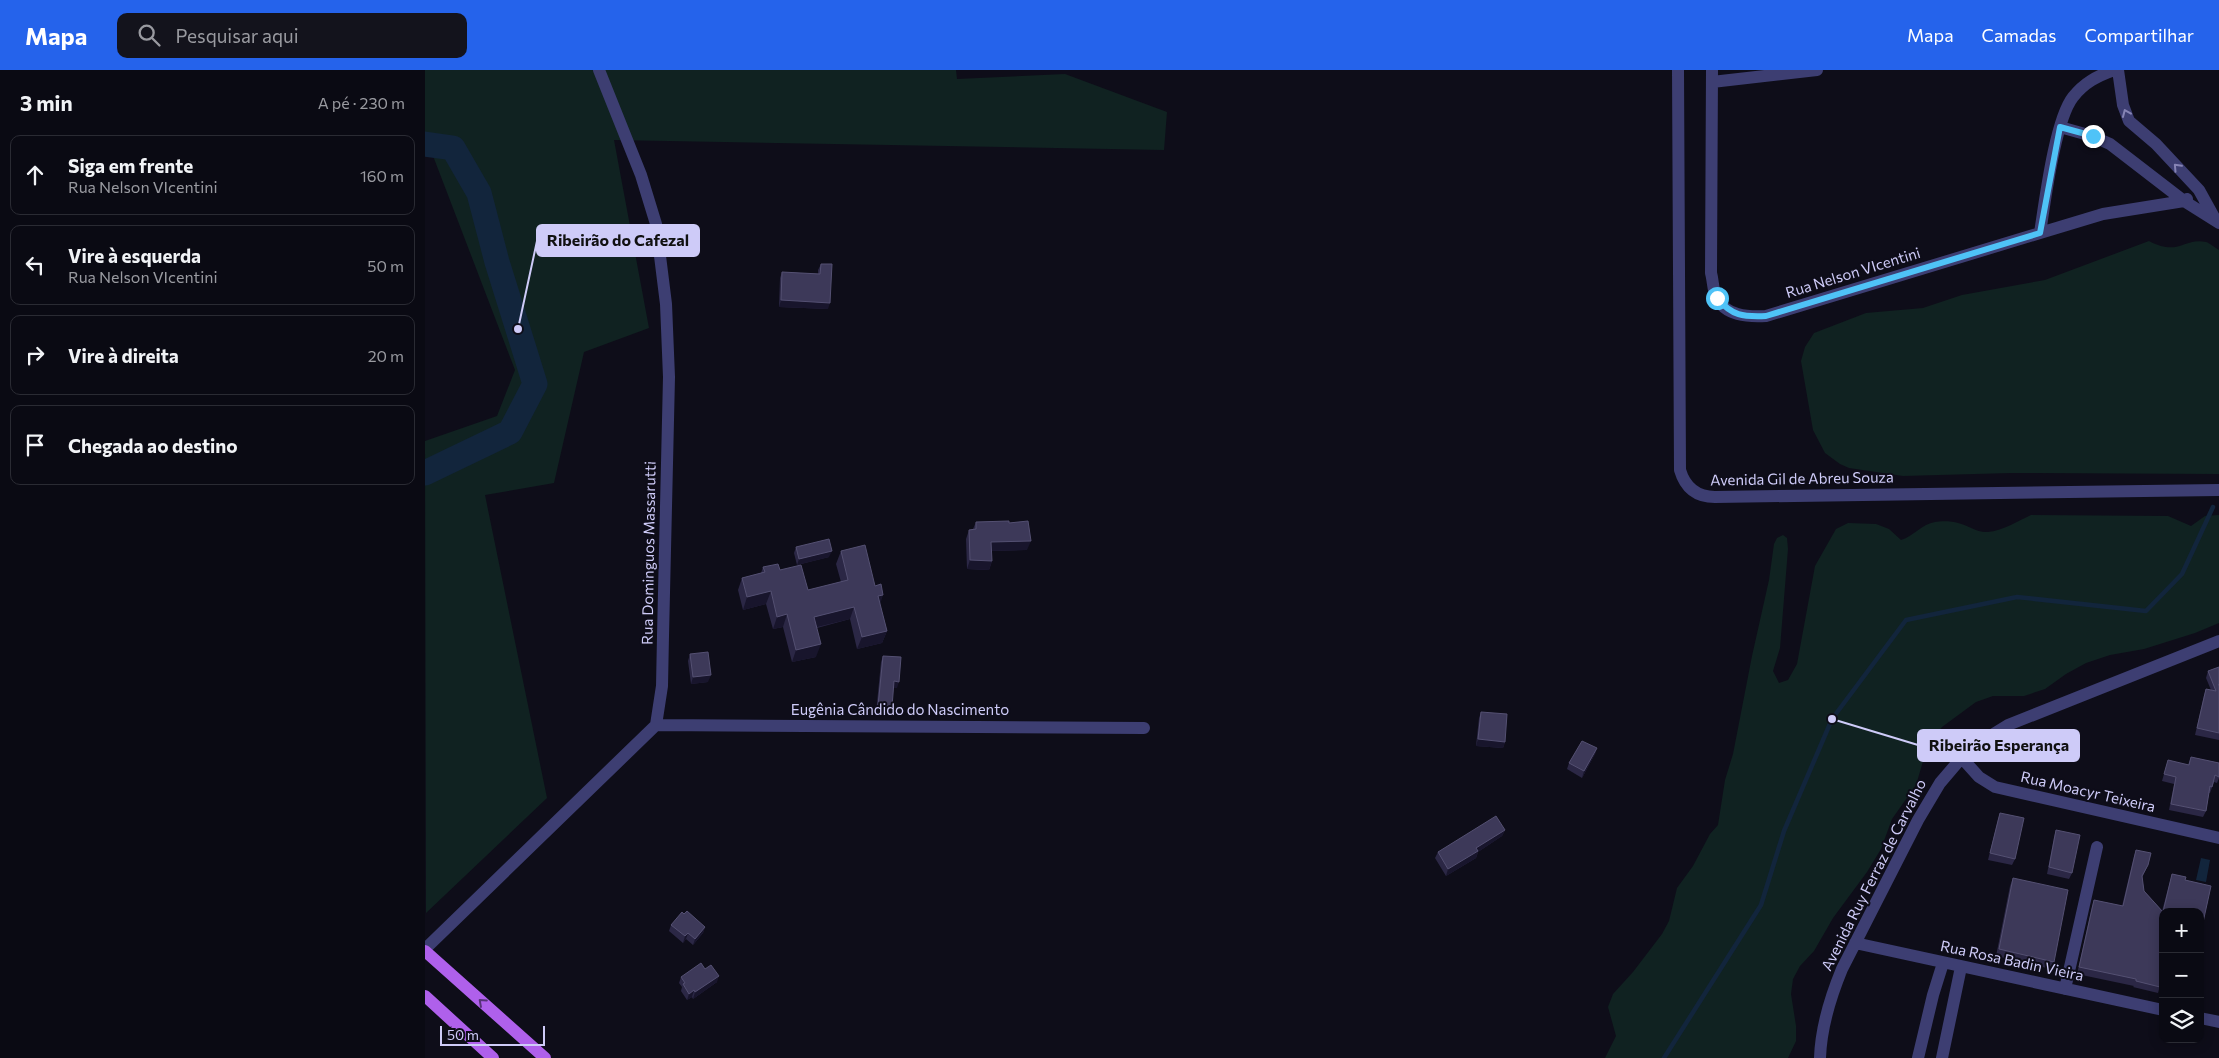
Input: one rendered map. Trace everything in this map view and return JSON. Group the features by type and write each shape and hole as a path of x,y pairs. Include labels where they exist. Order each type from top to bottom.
{"main road":[{"path":"425,950 545,1058"},
{"path":"425,996 493,1058"}],"street":[{"name":"Rua Dominguos Massarutti","path":"599,70 641,175 656,224 666,304 669,377 662,686 655,725"},
{"name":"Avenida Gil de Abreu Souza","path":"1678,70 1680,470 1683,480 1695,492 1701,496 1715,497 2219,490"},
{"path":"1712,76 1817,70"},
{"path":"2040,233 2060,127 2071,99 2081,87 2096,76 2114,70"},
{"path":"2118,70 2123,105 2129,121 2156,144 2199,190 2217,221"},
{"name":"Rua Nelson VIcentini","path":"1712,76 1711,273 1717,298 1727,309 1745,317 1766,316 2103,214 2184,202"},
{"path":"2060,127 2093,136 2110,144 2184,202 2217,221"},
{"path":"2184,202 2199,190"},
{"name":"Avenida Ruy Ferraz de Carvalho","path":"1820,1058 1823,1029 1832,993 1855,943 1928,801 1961,757 1979,742 2008,725 2219,641"},
{"name":"Eugênia Cândido do Nascimento","path":"655,725 1144,728"},
{"path":"425,950 655,725"},
{"name":"Rua Moacyr Teixeira","path":"1961,757 1979,777 1995,787 2219,838"},
{"path":"2065,989 2097,847"},
{"name":"Rua Rosa Badin Vieira","path":"1855,943 2159,1009"},
{"path":"1917,1058 1943,963"},
{"path":"1942,1058 1961,967"},
{"path":"2204,1019 2219,1022"}],"shaded area":[{"path":"425,70 956,70 957,79 1065,74 1167,112 1164,150 614,140 649,328 584,352 554,483 485,495 547,798 426,913 425,441 497,416 515,370 430,148 425,150"},
{"path":"2149,241 2167,247 2198,241 2206,242 2219,250 2219,474 2011,473 1903,476 1849,468 1825,453 1813,430 1801,361 1805,347 1814,333 1866,313 1923,308 1962,295 2045,280"},
{"path":"2031,515 2168,516 2191,526 2205,516 2219,515 2219,623 2195,633 2144,649 2110,655 2086,663 2045,689 2024,696 1993,696 1976,702 1942,727 1932,740 1924,758 1916,785 1892,819 1881,849 1867,872 1833,918 1814,951 1800,966 1793,979 1791,994 1796,1026 1796,1041 1788,1058 1605,1058 1616,1036 1608,1007 1613,994 1633,972 1662,934 1669,921 1677,888 1693,866 1710,834 1718,825 1725,780 1733,754 1769,580 1774,544 1777,538 1783,535 1787,538 1788,549 1780,648 1773,671 1779,683 1788,680 1797,664 1815,566 1836,529 1848,523 1876,524 1889,529 1901,540 1926,525 1935,522 1956,522 1988,532 2004,528"}],"water":[{"path":"2201,858 2210,860 2206,882 2196,880"}],"building":[{"path":"821,264 832,264 830,303 781,300 782,272 820,274"},
{"path":"1009,521 1009,523 1028,521 1031,541 991,542 992,561 970,560 969,530 976,529 976,522"},
{"path":"829,539 832,551 799,559 796,547"},
{"path":"865,545 875,586 881,584 883,595 878,596 887,631 862,637 854,607 814,617 821,644 796,650 787,614 777,617 771,591 747,597 742,578 765,572 763,567 778,564 780,570 801,565 808,590 848,580 841,551"},
{"path":"708,652 711,675 693,677 690,654"},
{"path":"883,656 901,657 899,682 894,681 892,707 878,706"},
{"path":"2219,667 2219,733 2197,728 2206,689 2216,691 2208,671"},
{"path":"1481,712 1507,714 1505,742 1478,739"},
{"path":"1582,741 1597,748 1584,771 1569,763"},
{"path":"2191,757 2219,763 2219,777 2215,775 2212,787 2210,786 2206,811 2171,804 2176,777 2164,774 2168,760 2189,765"},
{"path":"2000,813 2024,818 2015,859 1990,853"},
{"path":"1496,816 1505,830 1476,848 1478,851 1448,869 1438,852"},
{"path":"2056,830 2080,835 2072,873 2049,867"},
{"path":"2136,850 2151,853 2148,865 2142,876 2144,891 2159,908 2159,987 2136,981 2136,979 2079,967 2094,900 2123,906"},
{"path":"2172,874 2186,877 2185,880 2211,886 2204,918 2204,908 2164,908"},
{"path":"2013,878 2068,890 2054,962 1999,949"},
{"path":"687,911 705,927 695,939 688,933 685,936 671,925 682,912 684,914"},
{"path":"701,963 705,969 711,965 719,976 689,994 681,977"}],"waterway":[{"path":"425,144 453,148 479,193 497,262 535,384 510,432 425,473"},
{"path":"1664,1058 1761,905 1784,831 1832,719 1906,620 2017,597 2146,611 2182,574 2213,507"}],"place":[{"name":"Ribeirão do Cafezal","path":"518,329"},
{"name":"Ribeirão Esperança","path":"1832,719"}],"route":[{"path":"1717,298 1727,309 1745,317 1766,316 2040,233 2060,127 2093,136"}]}
